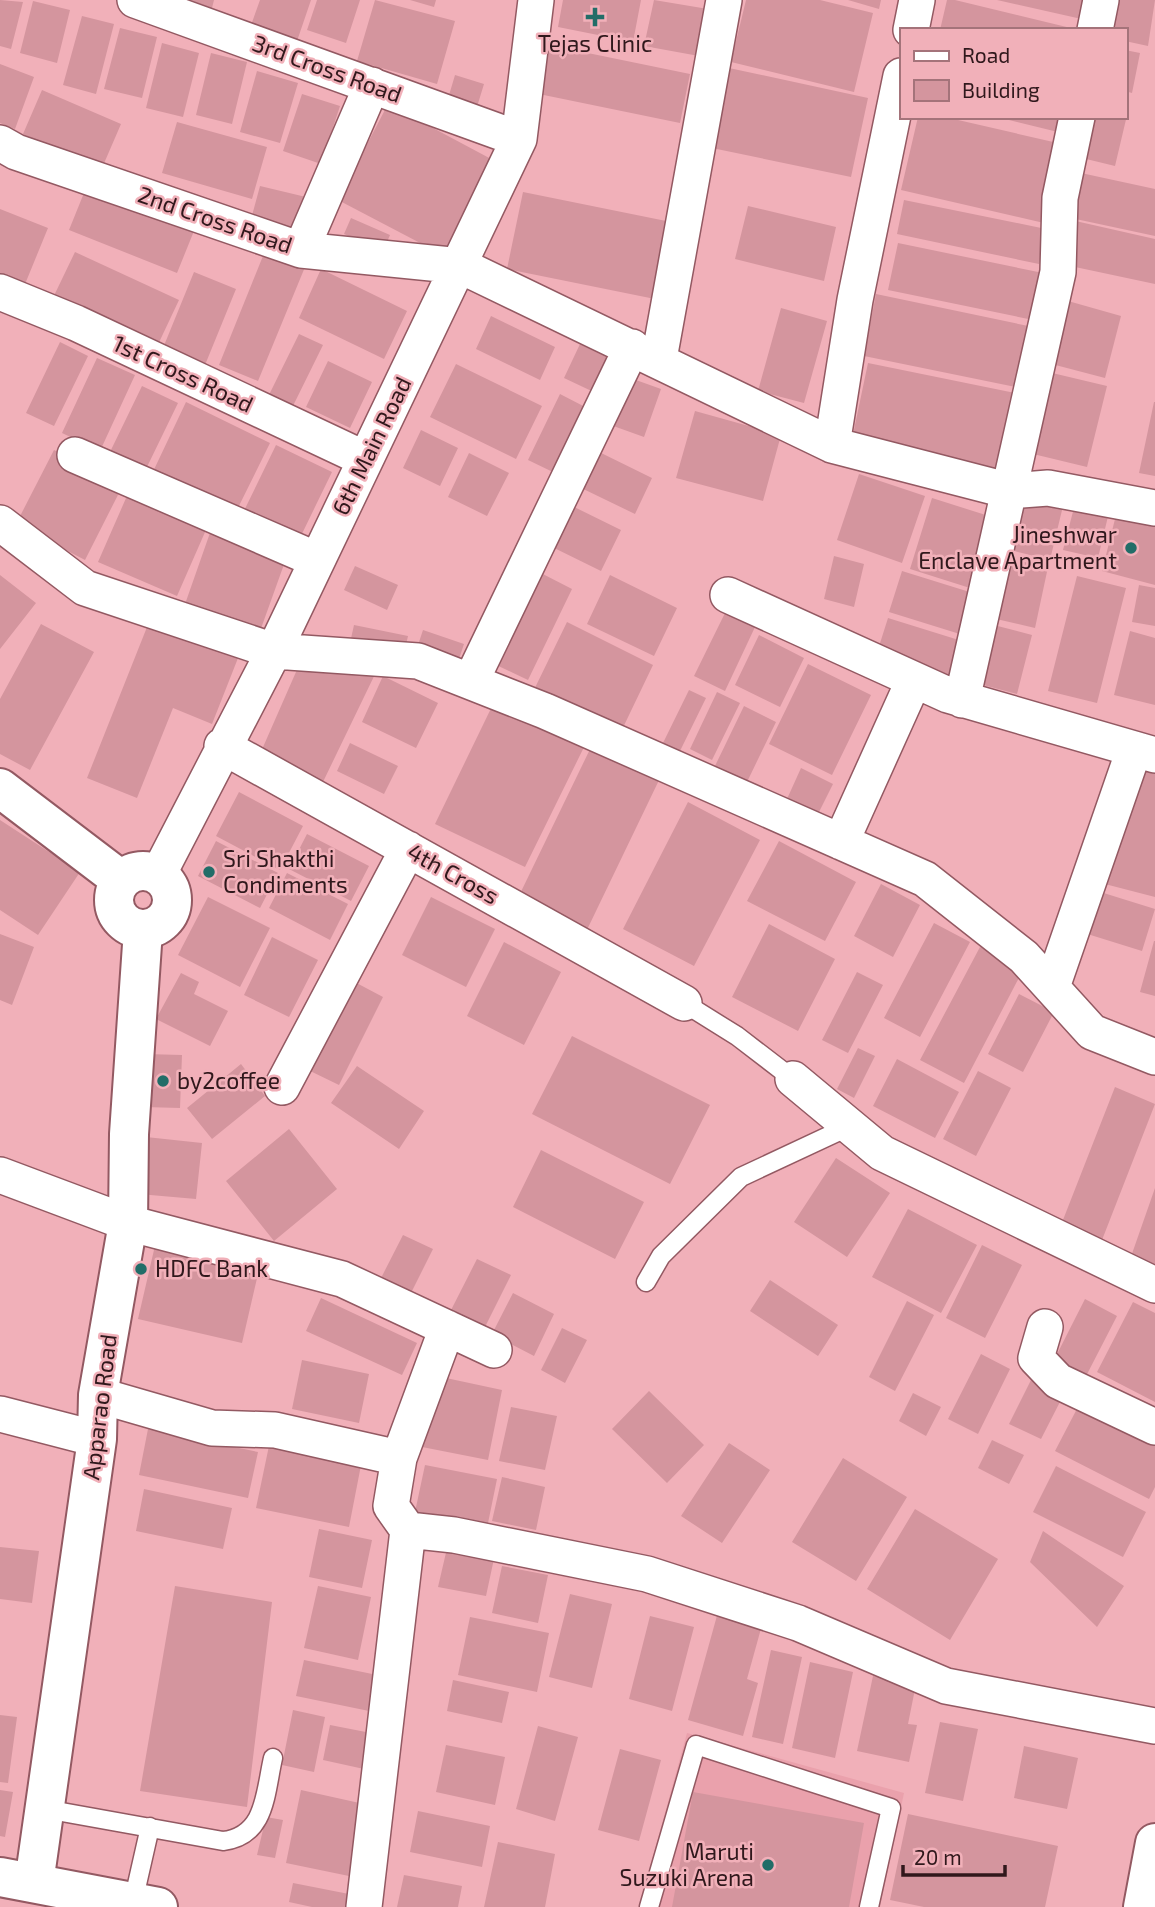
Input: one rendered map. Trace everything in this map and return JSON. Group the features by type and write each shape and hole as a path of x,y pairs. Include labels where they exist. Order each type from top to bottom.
{"street":[{"name":"3rd Cross Road","path":"135,0 519,139"},
{"name":"6th Main Road","path":"158,875 222,746 274,651 519,139 536,0"},
{"path":"471,681 645,353 724,0"},
{"path":"911,28 917,0"},
{"path":"1095,28 1101,0"},
{"path":"832,445 855,300 900,81"},
{"name":"2nd Cross Road","path":"0,143 16,152 301,250 372,85"},
{"path":"962,700 1058,272 1059,198 1077,119"},
{"path":"301,250 460,266 832,445 1010,491 1048,488 1155,508"},
{"name":"1st Cross Road","path":"0,292 76,323 365,459"},
{"path":"75,455 317,560"},
{"path":"0,523 85,588 274,651 418,661 545,710 925,879 1024,957 1092,1032 1155,1057"},
{"path":"728,595 962,700 1144,752 1052,987"},
{"path":"841,842 914,680"},
{"name":"4th Cross","path":"222,746 684,1003"},
{"path":"0,788 121,880"},
{"path":"282,1087 408,849"},
{"path":"139,871 158,875 170,889 171,908 161,923 143,930 126,924 115,909 113,899 121,880 139,871"},
{"name":"Apparao Road","path":"21,1889 45,1809 97,1439 97,1395 128,1223 129,1134 143,930"},
{"path":"793,1079 882,1153 1155,1284"},
{"path":"0,1175 128,1223 342,1279 494,1350"},
{"path":"1045,1327 1036,1358 1058,1381 1155,1427"},
{"path":"364,1907 408,1530 391,1506 399,1458 447,1328"},
{"path":"97,1395 212,1428 275,1430 399,1458"},
{"path":"0,1414 97,1439"},
{"path":"408,1530 454,1535 647,1574 798,1623 946,1686 1155,1727"},
{"path":"1143,1907 1155,1843"},
{"path":"21,1889 145,1905"}],"lane":[{"path":"684,1003 737,1036 793,1079"},
{"path":"646,1282 661,1256 741,1177 850,1126"},
{"path":"649,1907 696,1745 891,1808 869,1907"},
{"path":"45,1809 223,1841 248,1834 257,1822 273,1758"},
{"path":"145,1905 150,1828"}],"shaded area":[{"path":"687,1733 904,1793 880,1907 639,1907"}],"building":[{"path":"0,0 23,2 11,49 0,46"},
{"path":"190,0 214,0 212,8"},
{"path":"260,0 311,0 296,44 250,28"},
{"path":"317,0 360,0 346,43 307,30"},
{"path":"375,0 455,21 437,84 357,61"},
{"path":"410,0 436,0 434,7"},
{"path":"563,0 641,0 633,42 558,27"},
{"path":"654,0 708,9 699,56 644,46"},
{"path":"746,0 820,0 873,13 854,92 731,62"},
{"path":"848,0 881,0 879,9"},
{"path":"947,0 955,0 1071,28 940,28"},
{"path":"997,0 1090,0 1086,20"},
{"path":"1107,0 1155,0 1148,46 1127,41 1127,28 1101,28"},
{"path":"33,1 70,10 57,63 20,53"},
{"path":"82,16 114,24 96,94 63,85"},
{"path":"120,28 157,37 142,98 104,89"},
{"path":"162,43 199,53 183,117 146,108"},
{"path":"544,44 690,74 680,123 534,93"},
{"path":"1127,50 1140,53 1132,93 1127,92"},
{"path":"211,53 247,62 232,124 196,115"},
{"path":"0,64 34,77 15,129 0,123"},
{"path":"729,68 868,98 851,177 712,148"},
{"path":"257,71 298,83 280,143 240,132"},
{"path":"455,75 484,84 476,110 447,102"},
{"path":"42,90 121,124 102,168 23,134"},
{"path":"302,94 340,106 321,164 283,151"},
{"path":"388,104 493,160 443,255 338,200"},
{"path":"918,119 954,119 1062,144 1044,223 901,190"},
{"path":"1005,119 1066,119 1062,133"},
{"path":"1087,119 1126,119 1115,166 1078,157"},
{"path":"177,122 267,147 252,199 162,173"},
{"path":"1081,173 1155,189 1155,236 1071,218"},
{"path":"88,183 196,226 177,273 69,230"},
{"path":"260,186 306,197 296,235 250,223"},
{"path":"523,192 671,222 655,299 507,269"},
{"path":"904,200 1046,229 1039,264 897,234"},
{"path":"748,206 836,227 824,281 735,259"},
{"path":"0,209 48,228 23,289 0,280"},
{"path":"351,218 390,235 383,251 344,234"},
{"path":"1071,220 1155,239 1155,284 1061,264"},
{"path":"898,243 1048,274 1038,321 888,290"},
{"path":"265,251 305,267 258,381 219,365"},
{"path":"75,252 179,300 154,353 50,304"},
{"path":"321,269 407,311 384,359 299,318"},
{"path":"194,272 236,289 205,365 163,348"},
{"path":"876,294 1033,327 1020,388 864,356"},
{"path":"1061,299 1121,316 1105,378 1044,362"},
{"path":"781,308 827,321 804,403 758,391"},
{"path":"491,316 555,347 540,380 476,349"},
{"path":"299,334 323,345 289,414 265,403"},
{"path":"60,342 88,356 54,426 26,413"},
{"path":"580,344 616,362 600,395 564,378"},
{"path":"97,358 135,375 100,451 62,433"},
{"path":"328,361 372,382 350,428 306,407"},
{"path":"868,363 1015,393 998,473 851,444"},
{"path":"456,364 542,406 516,459 430,417"},
{"path":"1048,372 1107,386 1087,467 1029,453"},
{"path":"622,375 661,389 644,437 605,423"},
{"path":"142,386 178,403 146,469 110,452"},
{"path":"560,394 589,409 557,474 528,460"},
{"path":"186,402 270,443 233,518 150,478"},
{"path":"1155,402 1155,476 1139,473"},
{"path":"695,411 781,435 763,501 676,478"},
{"path":"421,430 458,448 440,486 403,468"},
{"path":"276,445 332,472 297,544 241,517"},
{"path":"591,448 652,478 635,514 573,484"},
{"path":"54,450 123,485 85,560 16,524"},
{"path":"469,453 509,473 487,516 448,497"},
{"path":"859,474 925,496 902,563 837,540"},
{"path":"130,489 209,523 177,596 98,562"},
{"path":"1023,497 1063,506 1050,560 1010,550"},
{"path":"932,498 992,517 970,588 910,569"},
{"path":"1076,500 1110,508 1098,558 1063,550"},
{"path":"562,501 621,530 601,571 542,542"},
{"name":"Jineshwar Enclave Apartment","path":"1116,515 1155,525 1155,585 1102,571"},
{"path":"211,530 287,556 259,634 184,607"},
{"path":"834,556 864,564 854,607 824,599"},
{"path":"1005,558 1048,567 1035,628 992,618"},
{"path":"355,566 398,585 387,610 344,590"},
{"path":"535,570 572,589 528,680 490,662"},
{"path":"902,571 976,594 963,635 889,612"},
{"path":"0,575 36,603 0,649"},
{"path":"610,575 677,608 654,656 587,624"},
{"path":"1077,576 1126,588 1097,703 1048,691"},
{"path":"1139,585 1155,588 1155,626 1132,622"},
{"path":"725,613 755,627 725,691 694,676"},
{"path":"151,617 240,653 212,724 173,708 137,798 87,778"},
{"path":"888,618 962,641 950,682 875,659"},
{"path":"567,622 653,665 618,738 531,696"},
{"path":"986,623 1032,635 1017,694 972,682"},
{"path":"41,624 94,652 30,770 0,754 0,699"},
{"path":"354,625 408,636 404,654 350,643"},
{"path":"423,630 464,644 457,665 416,651"},
{"path":"1130,631 1155,638 1155,705 1114,695"},
{"path":"759,635 804,658 780,707 735,685"},
{"path":"303,656 378,668 322,784 260,754"},
{"path":"808,664 871,695 832,775 769,744"},
{"path":"383,676 438,703 416,748 362,722"},
{"path":"689,690 706,698 680,751 663,743"},
{"path":"717,692 740,703 712,760 690,749"},
{"path":"497,696 587,741 525,867 435,824"},
{"path":"744,706 776,722 747,782 715,766"},
{"path":"350,743 398,766 384,794 337,771"},
{"path":"593,743 661,776 584,936 516,902"},
{"path":"801,768 833,784 818,814 787,799"},
{"path":"1139,770 1155,774 1155,897 1101,883"},
{"path":"239,792 303,826 280,870 216,836"},
{"path":"688,802 760,840 694,966 623,929"},
{"path":"0,820 80,872 38,935 0,910"},
{"path":"307,834 369,866 351,901 289,869"},
{"path":"216,841 278,873 260,908 198,876"},
{"path":"779,841 856,882 825,941 747,901"},
{"path":"287,873 348,904 330,940 269,908"},
{"path":"881,884 920,905 893,957 854,936"},
{"path":"1094,890 1155,909 1142,951 1081,932"},
{"path":"208,897 270,928 240,987 178,955"},
{"path":"431,897 495,929 466,987 402,955"},
{"path":"934,923 970,942 920,1037 884,1018"},
{"path":"769,924 835,959 798,1031 732,997"},
{"path":"0,934 34,947 12,1005 0,1000"},
{"path":"272,937 318,960 289,1017 244,995"},
{"path":"1155,941 1155,996 1140,992"},
{"path":"504,942 561,972 524,1045 467,1016"},
{"path":"980,947 1023,970 964,1083 920,1060"},
{"path":"857,972 883,985 848,1053 822,1040"},
{"path":"181,973 199,982 194,994 228,1011 210,1046 156,1019"},
{"path":"349,979 383,997 339,1085 304,1068"},
{"path":"1019,994 1054,1012 1023,1072 988,1054"},
{"path":"572,1036 710,1105 670,1184 532,1114"},
{"path":"858,1048 875,1056 854,1098 837,1089"},
{"name":"by2coffee","path":"145,1054 182,1055 180,1108 144,1107"},
{"path":"897,1059 959,1092 935,1138 873,1106"},
{"path":"241,1064 265,1096 212,1139 187,1108"},
{"path":"357,1066 424,1111 399,1149 331,1103"},
{"path":"978,1071 1011,1088 976,1156 943,1139"},
{"path":"1115,1087 1155,1104 1102,1240 1061,1225"},
{"path":"289,1129 337,1189 274,1241 226,1181"},
{"path":"146,1137 202,1143 196,1199 139,1194"},
{"path":"541,1150 644,1202 615,1259 513,1207"},
{"path":"836,1158 890,1193 847,1257 794,1222"},
{"path":"1155,1188 1155,1278 1127,1268"},
{"path":"908,1209 977,1245 941,1313 872,1277"},
{"path":"403,1235 433,1249 410,1295 380,1280"},
{"path":"157,1237 261,1261 242,1343 138,1319"},
{"path":"982,1245 1022,1265 985,1338 946,1318"},
{"path":"477,1259 511,1275 482,1333 448,1316"},
{"path":"770,1280 838,1325 818,1356 750,1311"},
{"path":"513,1293 554,1314 534,1356 492,1334"},
{"path":"321,1298 417,1343 402,1375 306,1331"},
{"path":"1085,1299 1117,1316 1083,1382 1051,1366"},
{"path":"907,1301 934,1315 895,1391 869,1377"},
{"path":"1133,1302 1155,1313 1155,1402 1097,1372"},
{"path":"562,1328 587,1340 565,1383 541,1370"},
{"path":"981,1354 1010,1369 978,1434 948,1419"},
{"path":"302,1360 369,1374 359,1423 292,1409"},
{"path":"432,1375 502,1390 488,1460 417,1446"},
{"path":"1031,1380 1063,1396 1041,1439 1009,1424"},
{"path":"649,1391 704,1445 667,1483 612,1429"},
{"path":"913,1393 941,1407 926,1436 899,1421"},
{"path":"1080,1403 1155,1442 1155,1487 1149,1499 1055,1451"},
{"path":"511,1407 557,1416 545,1470 499,1461"},
{"path":"148,1429 258,1452 248,1498 139,1475"},
{"path":"992,1440 1024,1455 1009,1484 978,1468"},
{"path":"270,1441 362,1460 349,1527 256,1508"},
{"path":"729,1443 770,1470 722,1543 681,1516"},
{"path":"843,1458 907,1497 856,1581 792,1542"},
{"path":"425,1465 497,1479 487,1528 415,1512"},
{"path":"1056,1466 1146,1512 1123,1557 1033,1512"},
{"path":"502,1477 545,1487 536,1530 492,1521"},
{"path":"144,1489 232,1508 223,1549 136,1531"},
{"path":"915,1509 998,1559 950,1640 867,1589"},
{"path":"319,1529 372,1540 362,1588 309,1577"},
{"path":"1043,1531 1124,1586 1097,1627 1030,1562"},
{"path":"448,1544 495,1554 486,1596 438,1587"},
{"path":"0,1547 39,1551 32,1603 0,1599"},
{"path":"502,1566 548,1575 538,1623 492,1613"},
{"path":"175,1586 272,1602 247,1807 140,1791"},
{"path":"318,1586 371,1597 358,1660 304,1648"},
{"path":"570,1594 612,1604 592,1688 549,1677"},
{"path":"718,1612 762,1625 747,1679 758,1683 743,1736 688,1720"},
{"path":"650,1616 694,1627 672,1711 629,1699"},
{"path":"470,1617 549,1633 537,1692 458,1675"},
{"path":"771,1650 802,1657 783,1744 752,1737"},
{"path":"304,1660 382,1676 374,1712 296,1696"},
{"path":"810,1662 853,1672 835,1758 792,1748"},
{"path":"873,1676 916,1684 908,1724 917,1725 909,1762 857,1751"},
{"path":"453,1680 509,1692 502,1723 447,1711"},
{"path":"293,1710 325,1717 314,1772 282,1765"},
{"path":"0,1715 17,1717 8,1783 0,1782"},
{"path":"940,1722 978,1729 963,1801 925,1793"},
{"path":"330,1725 371,1733 364,1769 323,1760"},
{"path":"538,1726 578,1737 555,1821 516,1809"},
{"path":"446,1745 505,1757 495,1805 436,1792"},
{"path":"1024,1746 1078,1758 1067,1809 1014,1798"},
{"path":"620,1749 661,1760 639,1841 598,1830"},
{"path":"0,1790 13,1792 5,1837 0,1836"},
{"path":"301,1790 364,1804 349,1876 286,1863"},
{"name":"Maruti Suzuki Arena","path":"693,1792 864,1823 849,1907 672,1907"},
{"path":"418,1811 490,1826 482,1867 410,1852"},
{"path":"908,1814 1058,1846 1045,1907 924,1907 890,1900"},
{"path":"266,1817 283,1820 275,1858 257,1855"},
{"path":"498,1842 555,1854 545,1907 484,1907"},
{"path":"404,1875 462,1886 458,1907 397,1907"},
{"path":"293,1883 354,1895 352,1907 312,1907 289,1902"}],"place":[{"name":"Tejas Clinic","path":"595,17"},
{"name":"Jineshwar Enclave Apartment","path":"1131,548"},
{"name":"Sri Shakthi Condiments","path":"209,872"},
{"name":"by2coffee","path":"163,1081"},
{"name":"HDFC Bank","path":"141,1269"},
{"name":"Maruti Suzuki Arena","path":"768,1865"}]}
